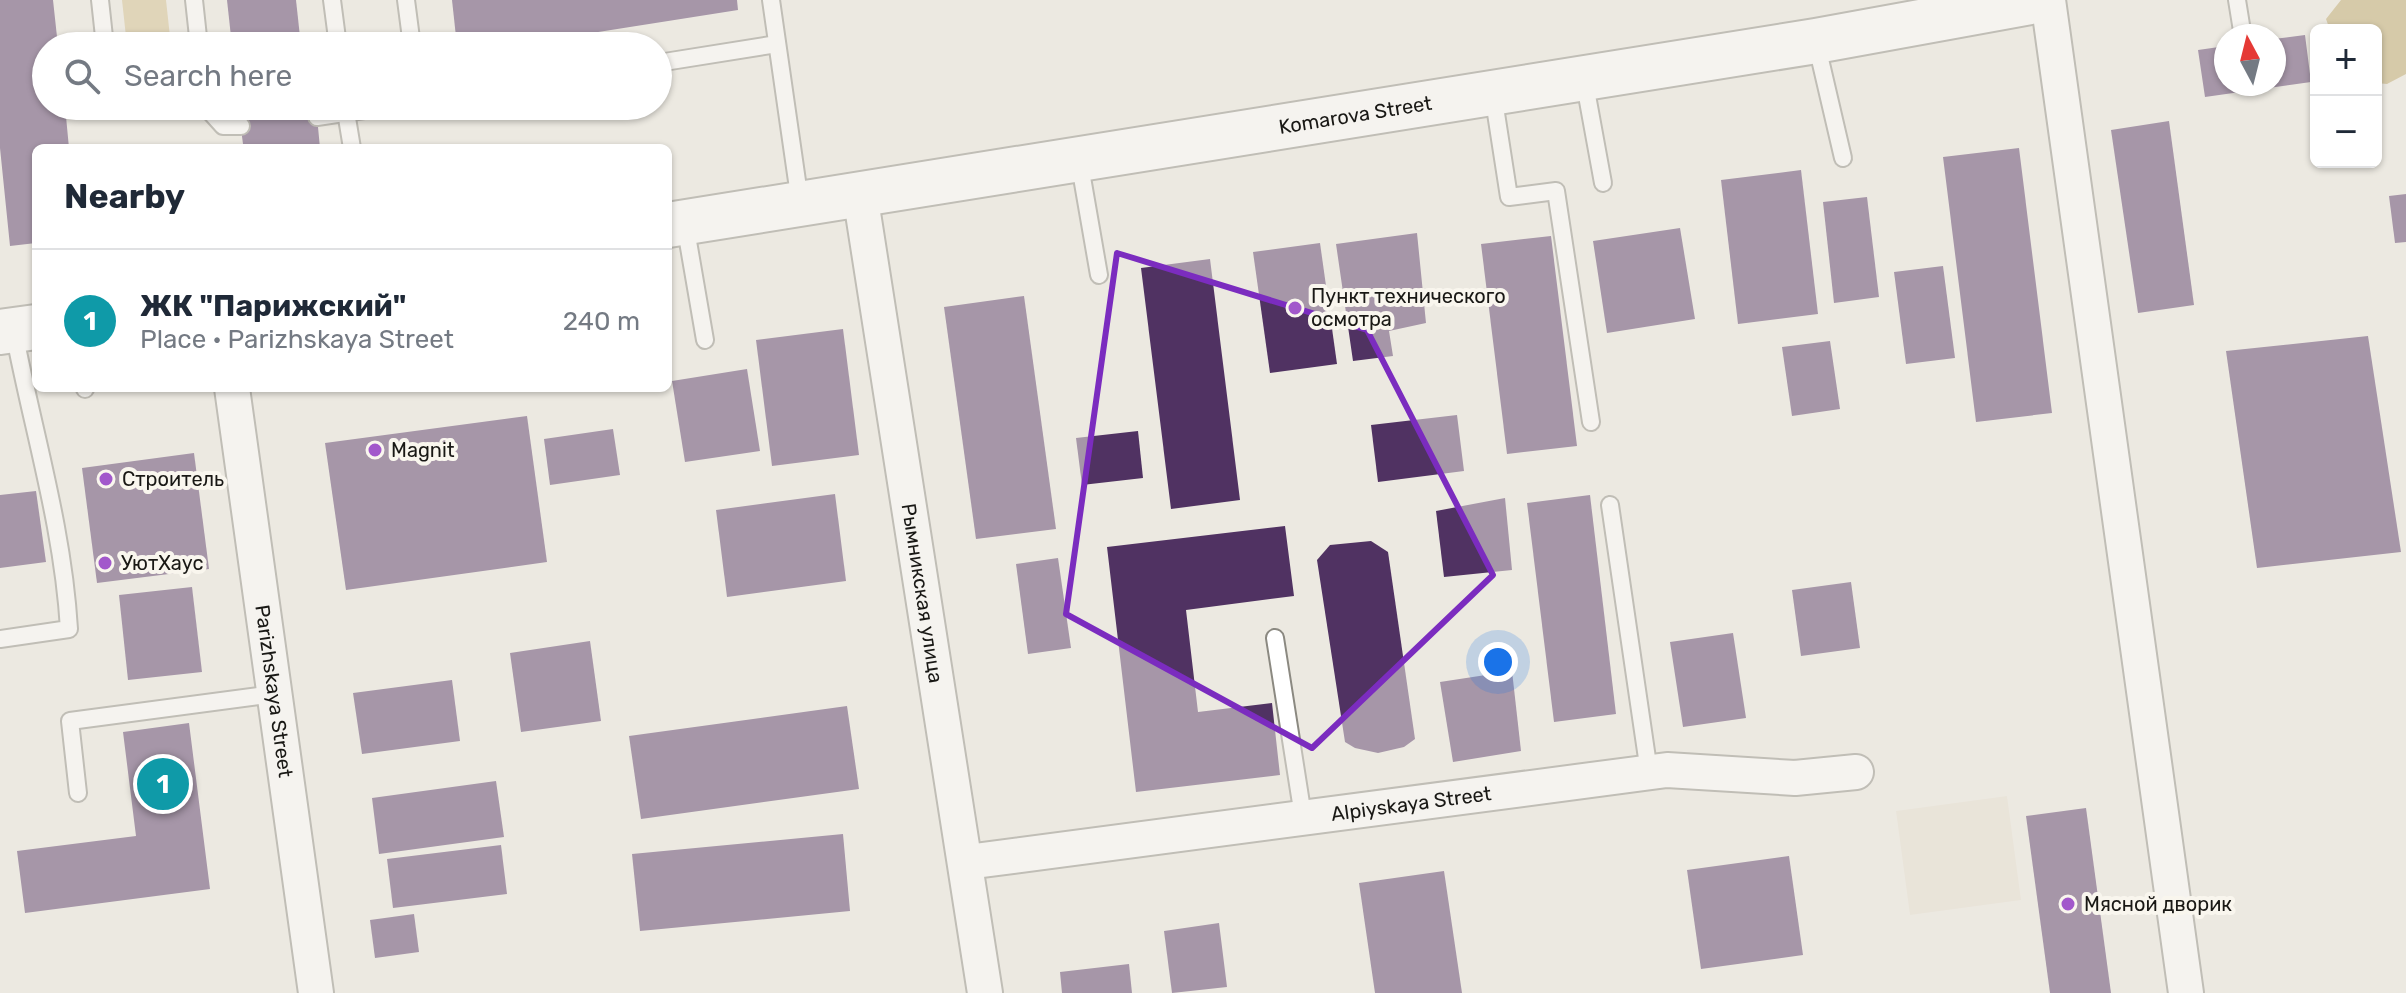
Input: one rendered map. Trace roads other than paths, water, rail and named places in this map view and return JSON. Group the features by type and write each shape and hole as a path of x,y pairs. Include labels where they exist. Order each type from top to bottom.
{"street":[{"name":"Komarova Street","path":"676,224 1816,41 1955,8 2041,0"},
{"path":"2048,0 2186,993"},
{"name":"Рымникская улица","path":"860,194 967,862 985,993"},
{"name":"Parizhskaya Street","path":"233,392 316,993"},
{"name":"Alpiyskaya Street","path":"967,862 1667,770 1795,778 1856,772"}],"lane":[{"path":"100,0 103,32"},
{"path":"194,0 197,32"},
{"path":"332,0 336,32"},
{"path":"406,0 410,32"},
{"path":"771,0 800,204"},
{"path":"2237,0 2241,24"},
{"path":"1816,41 1843,158"},
{"path":"672,61 777,44"},
{"path":"1584,78 1603,183"},
{"path":"1493,93 1509,197 1556,191 1591,422"},
{"path":"218,120 223,126 241,126"},
{"path":"348,120 351,144"},
{"path":"1079,159 1099,275"},
{"path":"676,224 705,340"},
{"path":"0,639 69,629 66,584 54,507 17,330"},
{"path":"1610,505 1649,772"},
{"path":"1275,638 1303,816"},
{"path":"78,793 70,721 274,694"}],"place":[{"name":"Пункт технического осмотра","path":"1295,308"},
{"name":"Magnit","path":"375,450"},
{"name":"Строитель","path":"106,479"},
{"name":"УютХаус","path":"105,563"},
{"name":"ЖК \"Парижский\"","path":"163,784"},
{"name":"Мясной дворик","path":"2068,904"}]}
